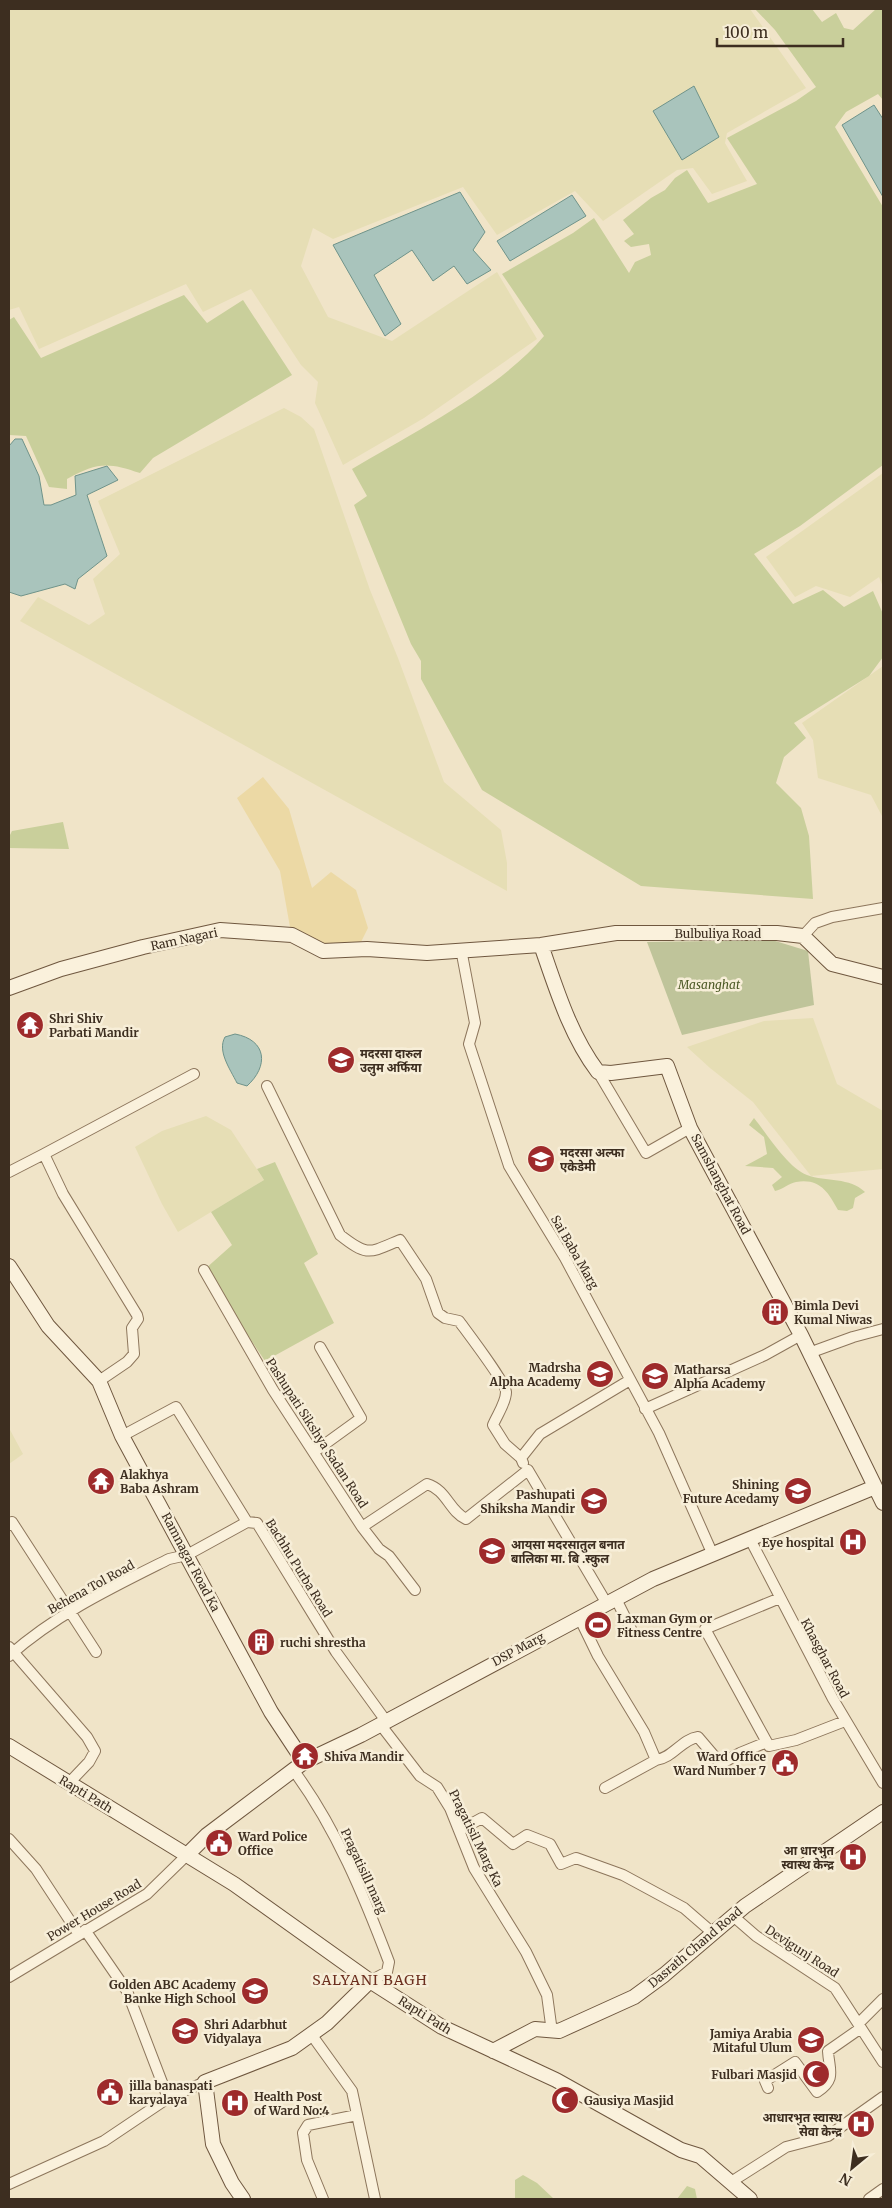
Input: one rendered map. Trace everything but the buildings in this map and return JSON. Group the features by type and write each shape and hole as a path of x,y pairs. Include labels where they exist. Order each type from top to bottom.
{"main road":[{"name":"Ram Nagari","path":"9,988 70,966 220,930 292,935 323,951 367,949 427,953 461,949 541,945"},
{"name":"Bulbuliya Road","path":"541,945 616,933 777,933 803,936"},
{"path":"803,936 832,964 883,977"},
{"path":"541,945 560,999 585,1055 598,1072"},
{"name":"Samshanghat Road","path":"598,1072 611,1073 667,1066 690,1128 801,1335 883,1504"},
{"name":"Ramnagar Road Ka","path":"9,1266 48,1326 99,1381 122,1436 187,1554 299,1766"},
{"name":"DSP Marg","path":"187,1855 207,1834 299,1766 653,1579 875,1487"},
{"name":"Rapti Path","path":"9,1746 234,1884 370,1981 450,2031 556,2080 681,2150 700,2156 750,2199"},
{"name":"Dasrath Chand Road","path":"492,2051 535,2029 552,2032 558,2031 634,1997 772,1886 883,1812"},
{"path":"243,2199 232,2183 213,2144 205,2082 292,2048 335,2017 370,1981"}],"street":[{"path":"803,936 815,923 832,917 883,908"},
{"name":"Sai Baba Marg","path":"461,949 475,1023 469,1044 509,1166 565,1258 659,1433 713,1555"},
{"path":"598,1072 646,1153 690,1128"},
{"path":"9,1172 194,1074"},
{"path":"266,1086 340,1235 359,1250 372,1252 400,1240 426,1279 438,1313 445,1318 459,1321 488,1362 505,1388 506,1394 494,1425 505,1444 521,1458 611,1601 631,1629"},
{"path":"44,1154 63,1194 138,1318 132,1328 134,1354 127,1362 99,1381"},
{"name":"Pashupati Sikshya Sadan Road","path":"204,1270 273,1390 362,1527 428,1484 438,1487 460,1516 466,1519 528,1470"},
{"path":"809,1353 853,1337 883,1329"},
{"path":"645,1409 766,1354 801,1335"},
{"path":"314,1452 361,1418 320,1347"},
{"path":"521,1458 540,1434 630,1380"},
{"name":"Bachhu Purba Road","path":"122,1436 176,1408 247,1522 258,1523 336,1652 383,1723"},
{"path":"9,1525 12,1522 96,1652"},
{"name":"Behena Tol Road","path":"10,1651 69,1611 169,1559 187,1554 247,1522"},
{"path":"362,1527 379,1549 389,1556 415,1590"},
{"name":"Khasghar Road","path":"751,1540 845,1721 883,1783"},
{"path":"780,1598 705,1630 769,1746 796,1740 845,1721"},
{"path":"579,1617 598,1656 644,1732 656,1760"},
{"path":"10,1651 87,1737 95,1750 89,1762 69,1783"},
{"name":"Pragatisil Marg Ka","path":"383,1723 420,1776 437,1787 460,1830 474,1868 526,1952 547,1995 552,2032"},
{"path":"605,1788 631,1776 656,1760 671,1754 691,1738 698,1737 721,1764 740,1753 767,1742"},
{"name":"Pragatisill marg","path":"299,1766 372,1916 388,1962 387,1972 370,1981"},
{"path":"460,1830 482,1818 513,1844 527,1834 550,1844 561,1864 576,1858 623,1875 684,1908 714,1934"},
{"path":"9,1839 36,1869 127,1991 168,2098"},
{"name":"Power House Road","path":"9,1977 147,1894 187,1855"},
{"name":"Devigunj Road","path":"734,1916 756,1936 835,1988 883,2062"},
{"path":"768,2088 765,2081 795,2062 817,2092 826,2086 832,2071 828,2051 860,2025 883,1999"},
{"path":"311,2034 352,2091 375,2199"},
{"path":"9,2184 104,2140 168,2098 205,2082"},
{"path":"731,2182 786,2147 828,2136 883,2097"},
{"path":"322,2199 306,2160 303,2133 308,2126 357,2114"},
{"path":"869,2199 883,2189"}],"shaded area":[{"path":"9,9 750,9 806,88 727,133 725,143 747,181 712,194 693,168 677,170 603,221 575,191 497,235 463,187 333,239 313,228 301,266 328,317 392,341 497,272 537,339 424,418 343,465 315,403 318,382 301,365 251,289 203,312 186,284 39,349 19,307 9,310"},
{"path":"284,408 301,417 314,429 370,590 398,658 444,782 501,830 507,863 507,891 20,621 38,597 89,625 105,614 93,579 120,554 98,501"},
{"path":"883,473 883,587 879,577 850,597 816,586 795,597 766,557"},
{"path":"883,666 883,818 871,795 818,778 813,740 802,723"},
{"path":"813,1018 837,1084 883,1111 883,1169 811,1176 753,1102 687,1047 764,1021"},
{"path":"206,1116 231,1130 264,1180 178,1232 162,1204 135,1147 162,1131"},
{"path":"9,1428 23,1454 9,1464"}],"green space":[{"path":"755,9 812,9 822,22 836,13 844,28 853,30 876,9 883,9 883,100 878,94 846,112 835,127 883,207 883,465 800,526 754,554 793,604 823,590 844,607 873,591 883,614 883,657 869,676 794,723 806,738 784,757 776,783 801,808 809,836 813,899 641,886 482,790 421,679 421,661 411,644 354,505 367,496 352,469 480,392 526,355 544,336 502,274 573,233 594,218 629,273 635,262 651,255 649,244 631,247 624,241 634,234 623,220 651,198 665,190 675,178 687,170 708,203 757,184 727,138 796,101 816,87 775,30"},
{"path":"184,295 207,323 243,300 292,375 153,458 140,473 119,467 95,467 77,473 67,479 67,489 49,487 26,436 9,435 9,320 14,317 41,358"},
{"path":"63,822 69,849 9,848 9,837 12,831"},
{"name":"Masanghat","path":"772,940 808,951 814,1005 682,1035 647,942"},
{"path":"754,1118 785,1158 800,1171 814,1177 852,1184 865,1192 855,1198 853,1208 847,1211 838,1210 827,1192 811,1182 793,1183 775,1191 772,1185 782,1177 773,1168 745,1166 767,1154 764,1137 749,1125"},
{"path":"275,1162 318,1254 304,1263 334,1323 265,1361 204,1270 232,1245 211,1212 264,1180 257,1169"},
{"path":"523,2175 537,2183 554,2199 515,2199 515,2180"},
{"path":"687,2186 695,2189 697,2199 677,2199"}],"sand":[{"path":"263,777 289,809 312,888 331,872 356,890 368,928 359,946 316,948 319,941 290,927 280,871 237,798"}],"water":[{"path":"694,86 719,137 682,160 653,111"},
{"path":"874,105 883,119 883,197 842,125"},
{"path":"460,192 485,232 473,250 491,270 467,284 454,266 433,281 412,250 374,275 401,324 385,336 333,245"},
{"path":"572,195 586,216 510,261 497,241"},
{"path":"15,439 22,439 39,476 44,505 51,505 76,495 75,476 107,466 118,480 87,495 107,556 78,579 75,589 65,584 21,596 9,592 9,446"},
{"path":"235,1034 246,1037 253,1042 259,1048 261,1055 259,1070 247,1086 237,1083 223,1054 225,1037"}],"place":[{"name":"Shri Shiv Parbati Mandir","path":"30,1025"},
{"name":"मदरसा दारुल उलुम अर्फिया","path":"341,1060"},
{"name":"मदरसा अल्फा एकेडेमी","path":"541,1159"},
{"name":"Bimla Devi Kumal Niwas","path":"775,1312"},
{"name":"Madrsha Alpha Academy","path":"600,1374"},
{"name":"Matharsa Alpha Academy","path":"655,1376"},
{"name":"Alakhya Baba Ashram","path":"101,1481"},
{"name":"Shining Future Acedamy","path":"798,1491"},
{"name":"Pashupati Shiksha Mandir","path":"594,1501"},
{"name":"Eye hospital","path":"853,1542"},
{"name":"आयुसा मदरसातुल बनात बालिका मा. बि .स्कुल","path":"492,1551"},
{"name":"Laxman Gym or Fitness Centre","path":"598,1625"},
{"name":"ruchi shrestha","path":"261,1642"},
{"name":"Shiva Mandir","path":"305,1756"},
{"name":"Ward Office Ward Number 7","path":"785,1763"},
{"name":"Ward Police Office","path":"219,1843"},
{"name":"आ धारभुत स्वास्थ केन्द्र","path":"853,1857"},
{"name":"Golden ABC Academy Banke High School","path":"255,1991"},
{"name":"Shri Adarbhut Vidyalaya","path":"185,2031"},
{"name":"Jamiya Arabia Mitaful Ulum","path":"811,2040"},
{"name":"Fulbari Masjid","path":"816,2074"},
{"name":"jilla banaspati karyalaya","path":"110,2092"},
{"name":"Gausiya Masjid","path":"565,2100"},
{"name":"Health Post of Ward No:4","path":"235,2103"},
{"name":"आधारभुत स्वास्थ सेवा केन्द्र","path":"861,2124"}],"district":[{"name":"SALYANI BAGH","path":"370,1980"}]}
